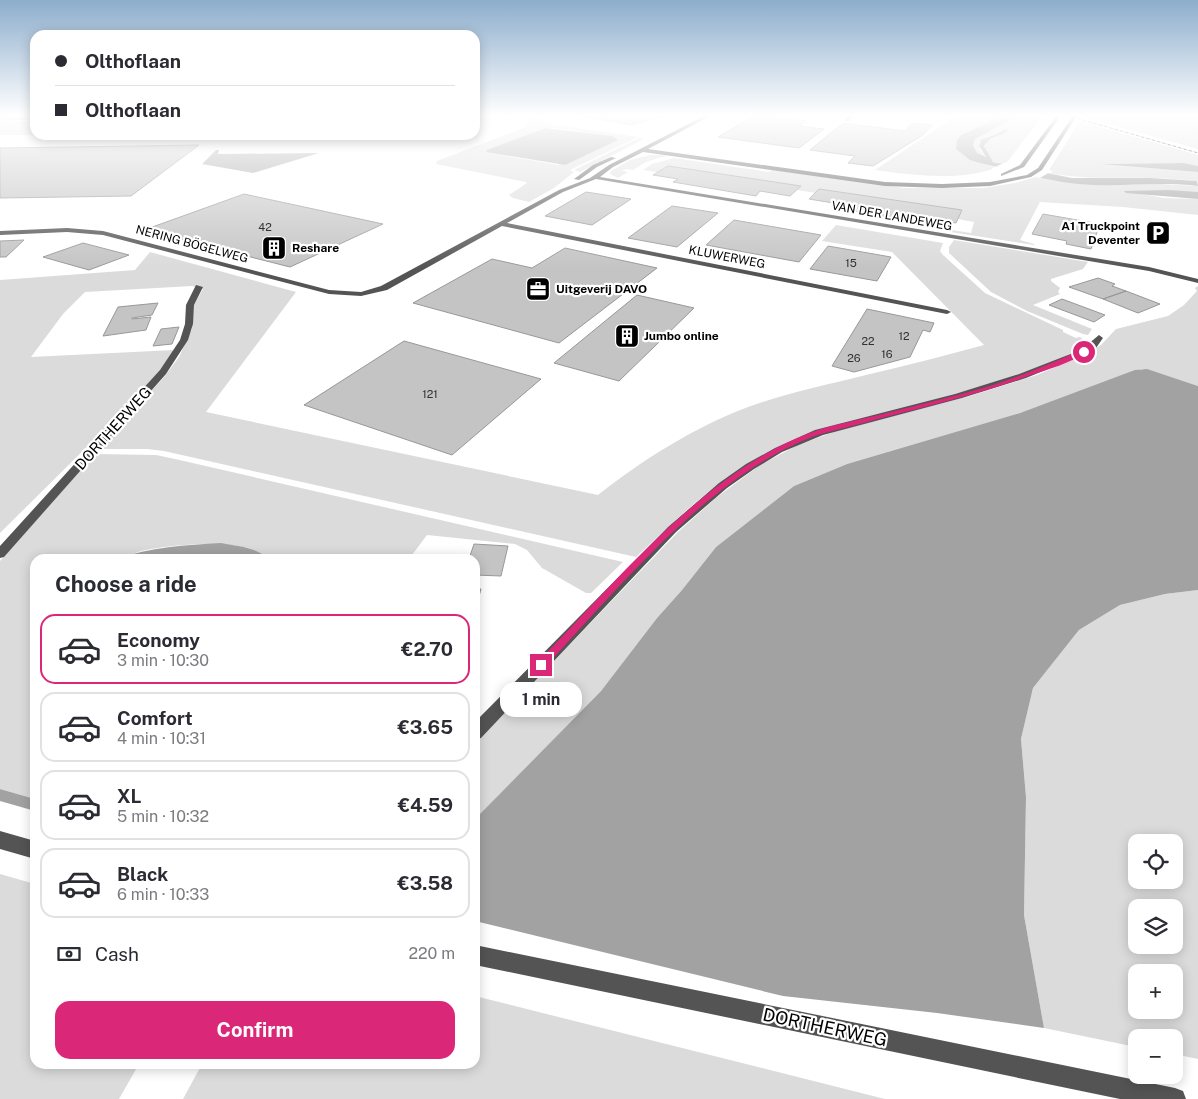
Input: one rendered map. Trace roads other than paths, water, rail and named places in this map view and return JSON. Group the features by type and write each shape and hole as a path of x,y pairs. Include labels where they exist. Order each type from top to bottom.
{"street":[{"name":"NERING BÖGELWEG","path":"0,233 67,230 103,233 329,292 344,294 372,292 384,288 503,224 561,191 597,165"},
{"name":"NERING BÖGELWEG","path":"561,191 594,178 613,165"},
{"path":"748,165 885,184 917,186 976,185 1029,176 1040,170 1043,165"},
{"path":"794,165 909,181 977,180 1012,172 1023,165"},
{"name":"VAN DER LANDEWEG","path":"581,176 1133,266 1198,281"},
{"name":"KLUWERWEG","path":"503,224 947,312"},
{"name":"DORTHERWEG","path":"0,554 163,372 184,340 189,324 190,305 199,287"},
{"path":"480,729 639,562 693,510 741,472 778,450 810,436 995,386 1049,367 1084,352 1097,342 1099,338"},
{"path":"0,840 30,849"},
{"name":"DORTHERWEG","path":"480,956 1176,1099"}],"place":[{"name":"A1 Truckpoint Deventer","path":"1158,233"},
{"name":"Reshare","path":"274,248"},
{"name":"Uitgeverij DAVO","path":"538,289"},
{"name":"Jumbo online","path":"627,336"}]}
